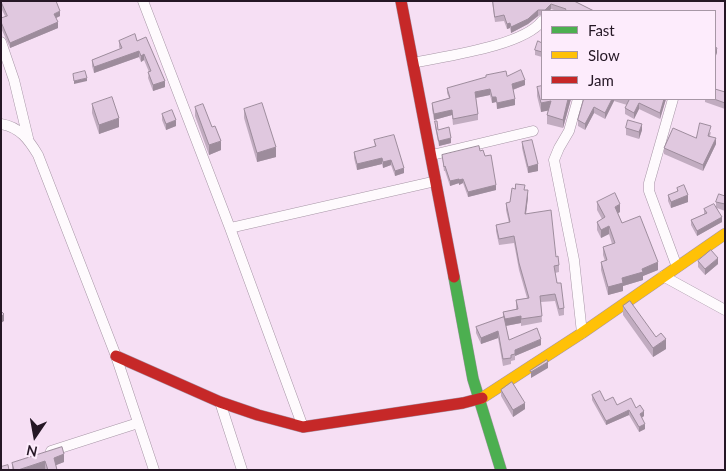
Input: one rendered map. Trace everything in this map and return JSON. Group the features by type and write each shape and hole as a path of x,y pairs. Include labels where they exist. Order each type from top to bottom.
{"street":[{"path":"143,1 230,228 303,427"},
{"path":"401,1 432,155 473,378 501,470"},
{"path":"413,63 516,39 536,29 541,22"},
{"path":"1,42 14,80 28,138 41,164 116,356 154,470"},
{"path":"578,100 569,131 554,160 574,260 582,333"},
{"path":"672,100 649,183 649,192 677,267"},
{"path":"1,124 18,130 28,138"},
{"path":"432,155 533,131"},
{"path":"230,228 436,181"},
{"path":"116,356 220,402 303,427 479,400 582,333 725,234"},
{"path":"663,276 725,310"},
{"path":"220,402 242,470"},
{"path":"38,456 138,423"}],"building":[{"path":"1,1 56,1 60,11 54,14 58,22 10,43 1,22 1,18 7,16"},
{"path":"493,1 574,1 592,10 566,10 551,4 545,10 538,10 528,19 511,27 510,23 507,24 504,15 495,17"},
{"path":"135,34 137,41 146,37 165,81 153,85 148,72 151,71 144,54 141,56 139,51 94,67 92,60 122,48 119,41"},
{"path":"538,41 541,42 541,52 535,50"},
{"path":"521,70 525,80 512,84 515,99 497,103 496,97 492,97 490,89 475,92 478,114 453,119 452,110 434,114 432,103 450,98 447,88 486,77 486,75 506,71 507,76"},
{"path":"85,71 87,78 74,81 73,74"},
{"path":"541,86 541,100 568,100 563,120 547,115 551,101 541,103 537,87"},
{"path":"716,89 725,92 725,103 716,100"},
{"path":"112,97 119,118 99,125 92,104"},
{"path":"584,100 612,100 605,113 594,107 585,124 578,120"},
{"path":"629,100 664,100 660,113 639,103 634,113 625,108"},
{"path":"262,103 276,147 257,153 244,109"},
{"path":"203,104 212,127 215,126 221,141 209,145 195,107"},
{"path":"172,110 176,120 166,124 162,114"},
{"path":"628,120 642,124 639,132 626,128"},
{"path":"435,121 437,121 438,130 449,127 451,138 439,141"},
{"path":"700,123 711,126 708,136 716,138 703,165 664,148 673,128 696,138"},
{"path":"394,135 404,168 395,171 391,160 383,162 382,158 357,164 354,152 376,146 374,140"},
{"path":"532,140 538,164 528,167 522,142"},
{"path":"479,146 480,151 483,150 485,156 491,155 496,185 468,192 463,179 450,181 444,167 442,155"},
{"path":"516,184 525,185 524,190 528,190 525,214 551,210 556,257 558,256 559,265 554,266 557,283 561,283 564,308 559,309 555,294 540,296 542,316 521,319 521,316 505,319 503,312 518,309 516,300 529,298 514,236 499,239 496,225 510,222 506,203 510,202 512,188 515,189"},
{"path":"684,185 688,195 671,202 668,195 678,191 677,188"},
{"path":"615,193 620,204 615,207 622,223 640,216 658,262 642,269 643,272 622,278 623,283 608,287 601,262 607,260 603,247 615,243 609,226 601,230 597,222 605,217 597,202"},
{"path":"719,194 725,196 725,204 716,202"},
{"path":"714,204 722,217 697,231 691,220 707,213 704,209"},
{"path":"711,250 718,258 705,269 698,261"},
{"path":"630,301 656,337 661,333 666,339 653,348 623,306"},
{"path":"504,317 509,340 537,328 541,339 515,350 515,354 511,355 511,358 503,359 498,331 481,338 476,327"},
{"path":"547,360 548,362 530,371"},
{"path":"512,382 525,403 513,410 501,390"},
{"path":"600,391 605,401 613,397 617,405 631,398 636,408 640,405 644,411 640,414 645,424 639,427 629,410 606,421 592,395"},
{"path":"62,447 64,454 54,458 57,470 48,470 45,461 14,470 12,463"},
{"path":"8,465 9,470 1,470 1,467"}],"traffic: fast":[{"path":"454,277 473,379 501,470"}],"traffic: slow":[{"path":"482,398 582,333 725,234"}],"traffic: jam":[{"path":"401,1 454,277"},
{"path":"116,356 220,402 303,427 463,403 482,398"}]}
